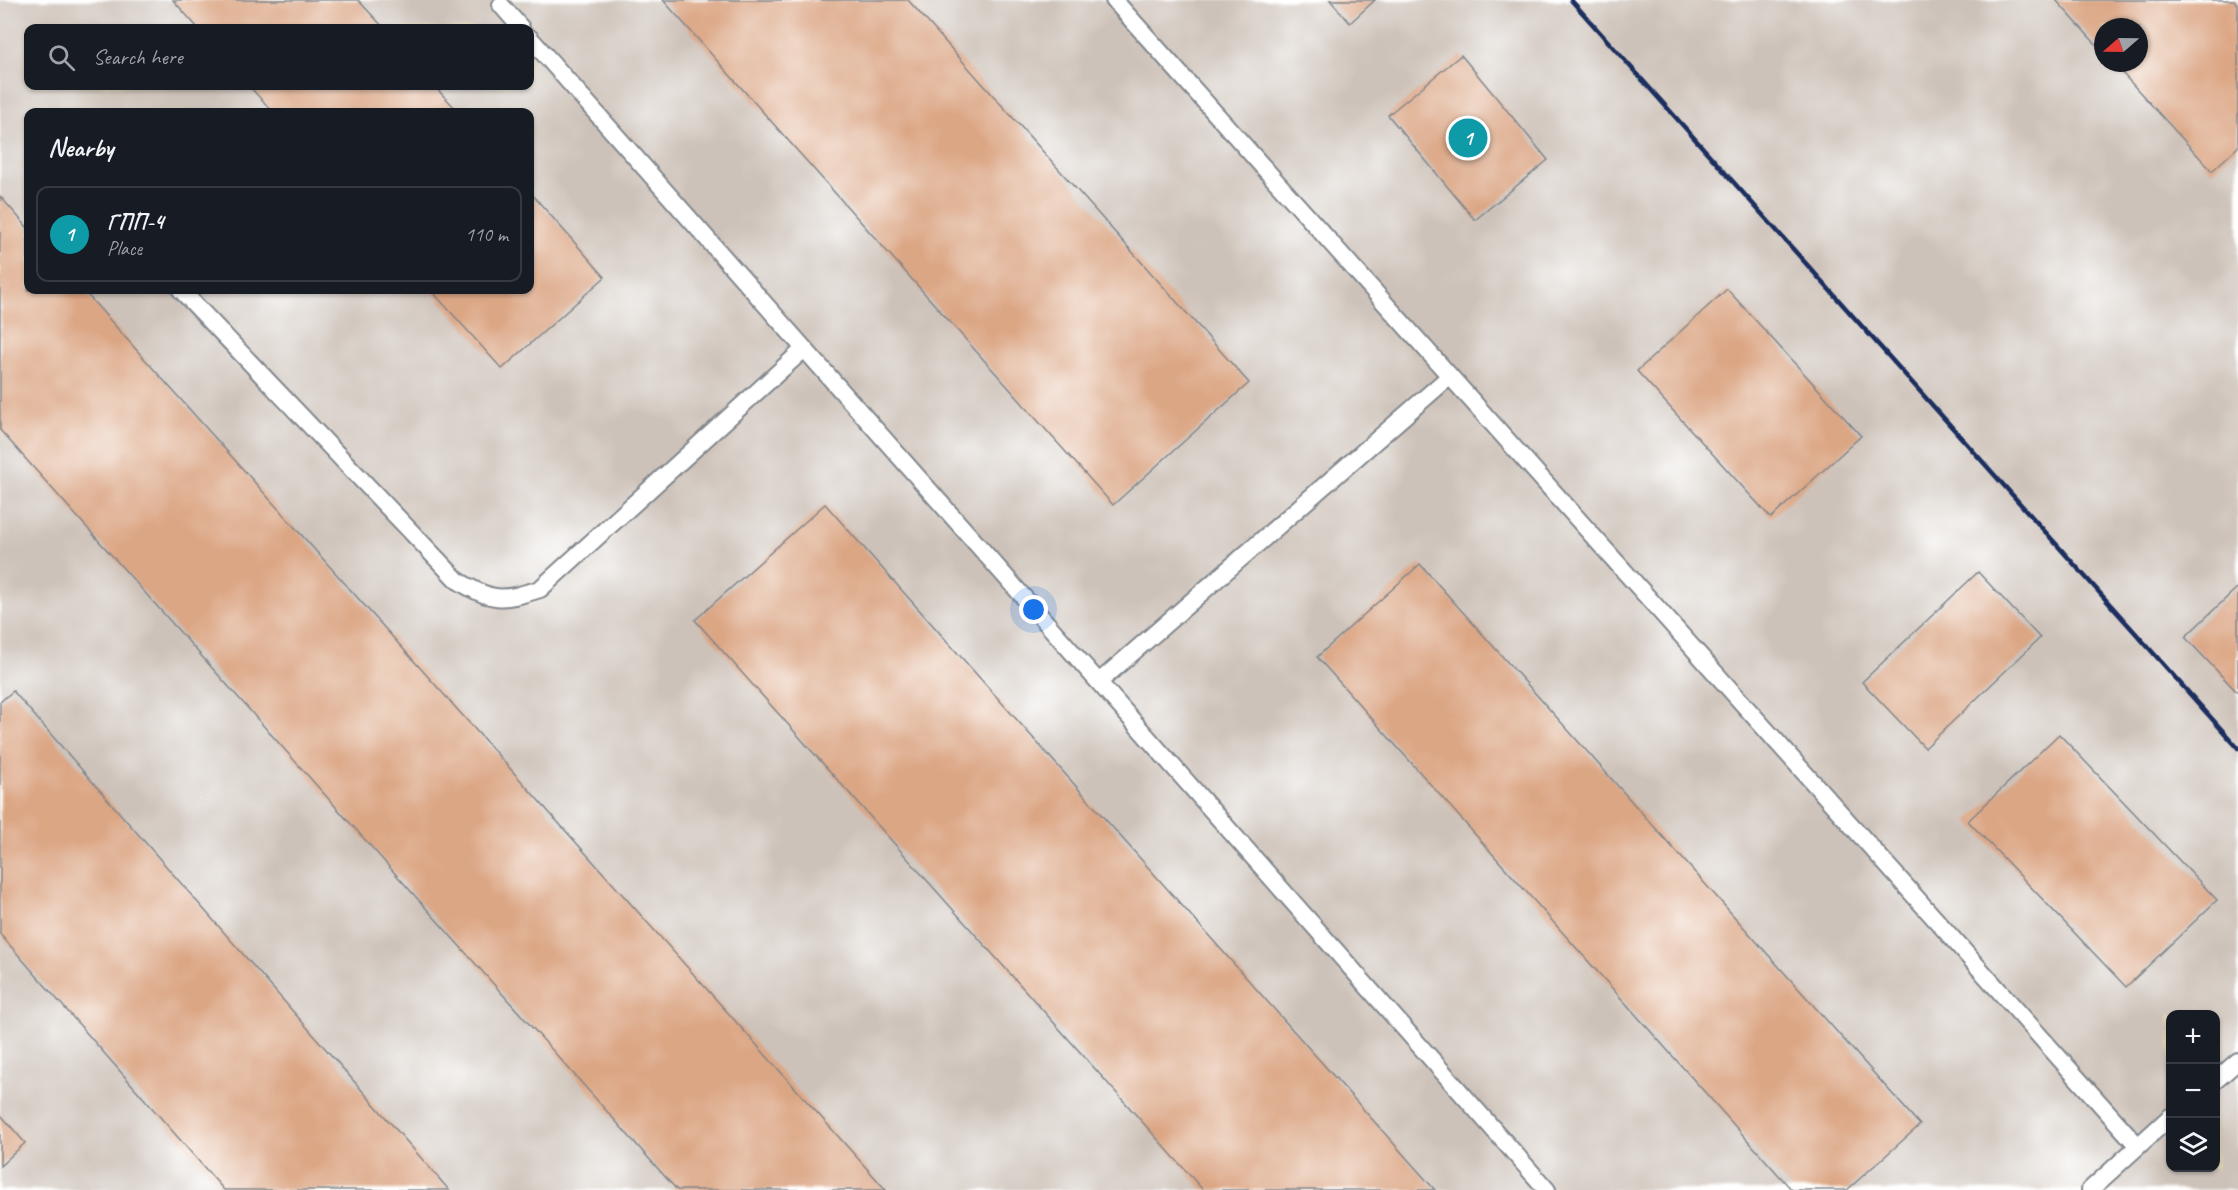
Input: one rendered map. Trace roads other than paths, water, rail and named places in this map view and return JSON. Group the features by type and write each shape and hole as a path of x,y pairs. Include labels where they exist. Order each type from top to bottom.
{"lane":[{"path":"1114,0 2137,1145"},
{"path":"501,5 518,24"},
{"path":"534,43 1547,1190"},
{"path":"185,294 457,580 482,596 512,597 540,589 804,349"},
{"path":"1099,682 1450,376"},
{"path":"2220,1077 2238,1061"},
{"path":"2090,1190 2169,1118"}],"railway":[{"path":"1571,0 2238,748"}],"place":[{"name":"ГПП-4","path":"1468,138"}]}
